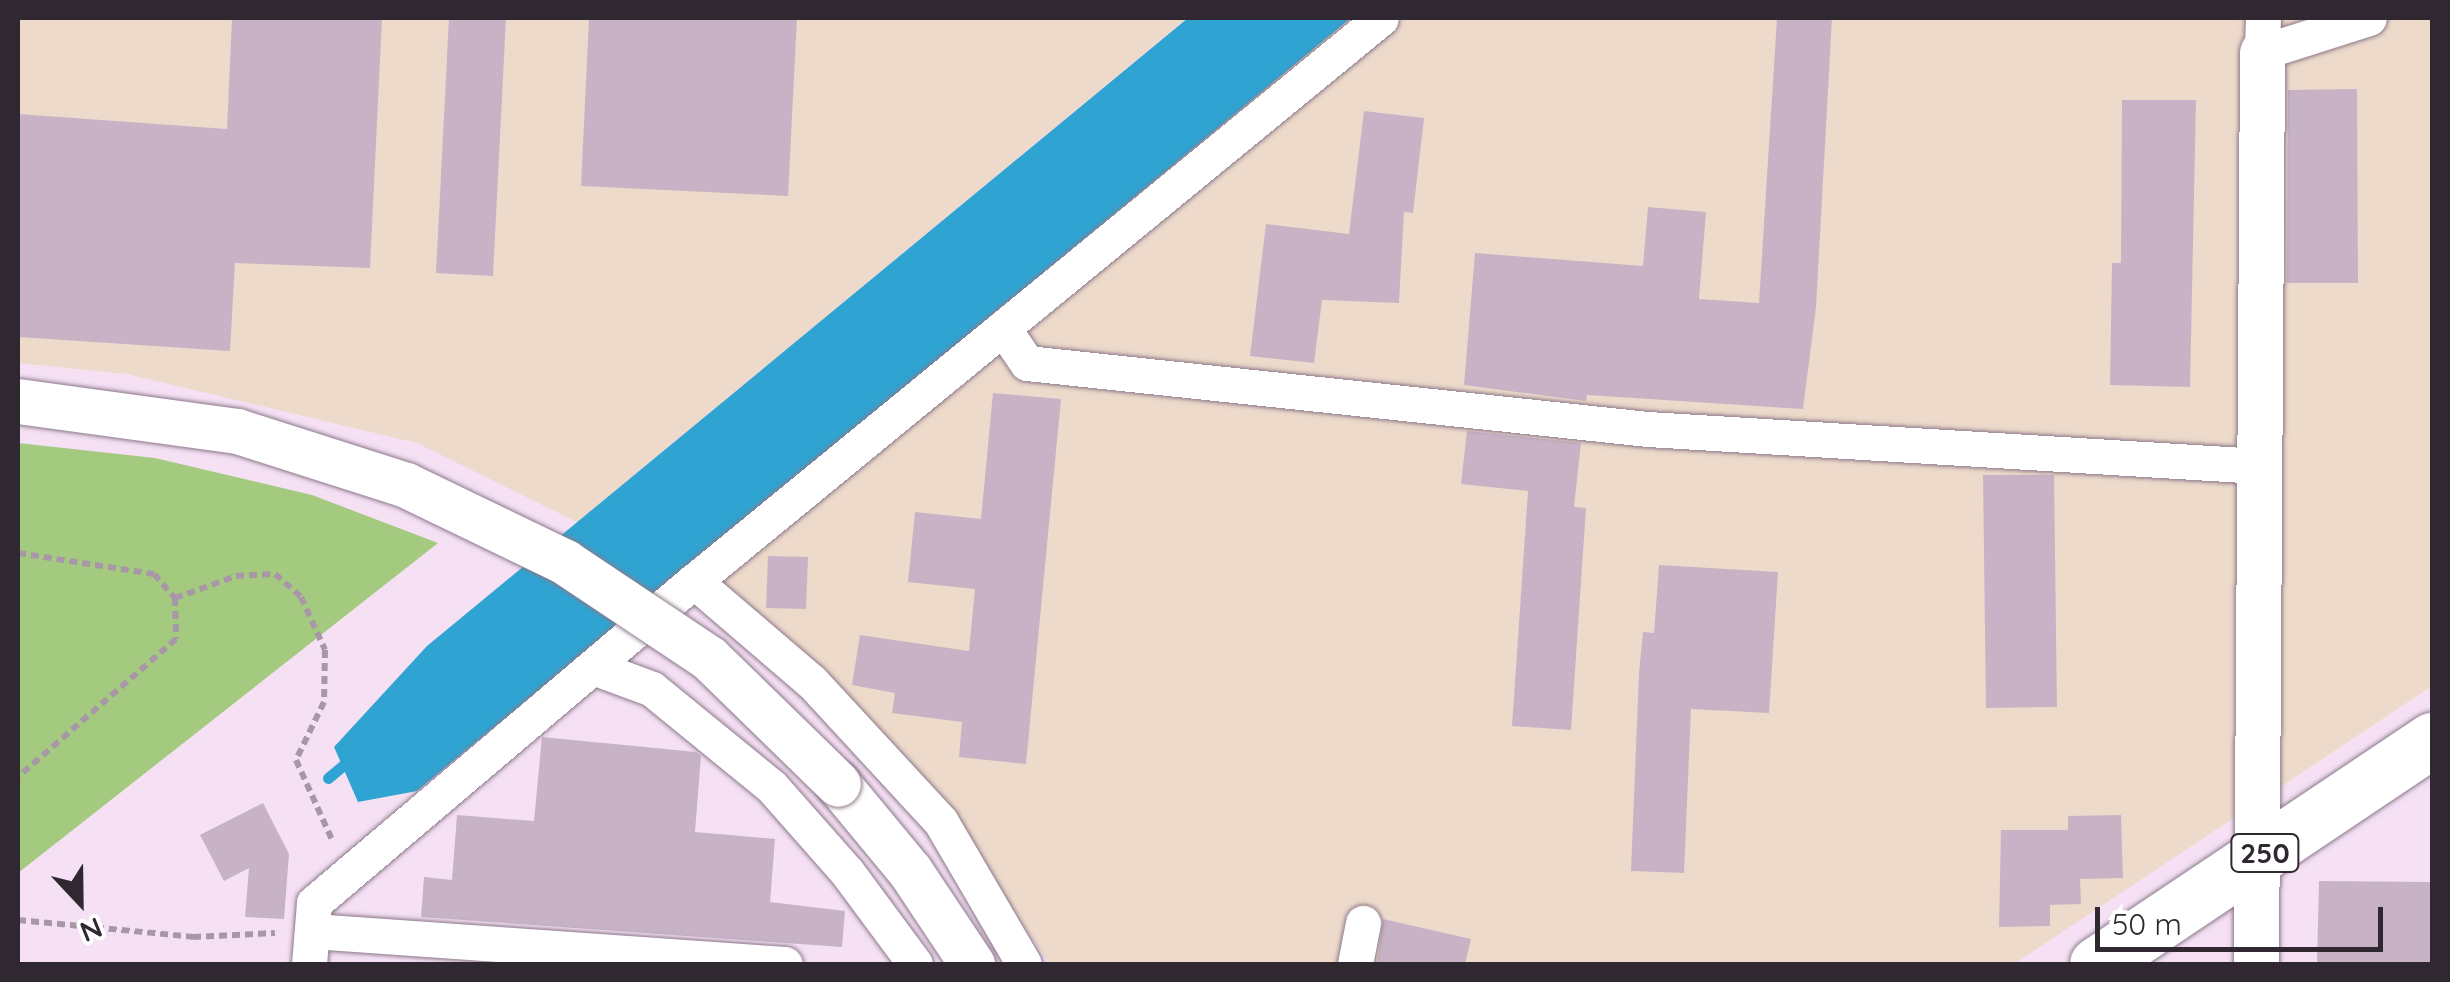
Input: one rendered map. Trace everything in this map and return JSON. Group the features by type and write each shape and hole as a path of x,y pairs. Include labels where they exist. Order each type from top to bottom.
{"highway":[{"name":"250","path":"2096,964 2432,740"}],"street":[{"path":"785,964 310,948 314,903 694,581 1382,18"},
{"path":"2256,964 2262,35 2369,18"},
{"path":"1004,328 1028,364 1648,429 2260,466"},
{"path":"18,401 237,430 406,486 565,562 710,658 838,784 910,871 972,964"},
{"path":"694,581 812,682 941,822 1024,964"},
{"path":"594,667 652,689 772,787 847,872 915,964"},
{"path":"1356,964 1363,923"}],"path":[{"path":"18,553 154,574 174,598 176,640 18,777"},
{"path":"174,598 236,576 275,574 301,596 325,650 324,702 296,760 352,871"},
{"path":"18,920 310,948"}],"shaded area":[{"path":"18,18 1187,18 577,522 417,443 127,374 18,363"},
{"path":"1351,18 2432,18 2432,686 2014,964 1050,964 921,777 681,573"}],"green space":[{"path":"18,443 155,458 312,495 438,543 18,873"}],"water":[{"path":"1188,18 1351,18 417,791 358,802 334,747 427,646"}],"building":[{"path":"232,18 382,18 370,268 235,263 230,351 18,337 18,114 227,129"},
{"path":"449,18 506,18 493,276 436,273"},
{"path":"589,18 797,18 788,196 581,186"},
{"path":"1777,18 1832,18 1816,307 1803,409 1587,395 1586,401 1464,385 1475,253 1643,266 1648,207 1706,212 1699,299 1759,303"},
{"path":"2357,89 2358,283 2287,283 2288,90"},
{"path":"2122,100 2196,100 2190,387 2110,385 2112,263 2121,263"},
{"path":"1364,111 1424,118 1413,213 1404,212 1399,303 1322,300 1314,363 1250,356 1266,224 1349,234"},
{"path":"993,393 1061,399 1026,764 959,757 962,722 892,713 895,693 852,685 860,635 969,651 975,589 908,582 915,512 981,519"},
{"path":"1467,431 1581,443 1574,507 1586,508 1571,730 1512,726 1528,491 1461,484"},
{"path":"1983,475 2054,475 2057,707 1986,708"},
{"path":"768,556 808,557 806,609 766,608"},
{"path":"1659,565 1778,572 1769,713 1691,709 1684,873 1631,871 1639,673 1643,632 1654,633"},
{"path":"542,737 696,752 701,756 695,832 775,839 770,902 845,911 842,947 421,917 424,877 452,880 457,815 534,821"},
{"path":"263,803 289,854 284,919 245,917 249,868 224,881 200,835"},
{"path":"2121,815 2123,878 2080,879 2081,904 2050,905 2050,926 1999,927 2001,830 2068,830 2068,816"},
{"path":"2319,881 2432,882 2432,964 2317,964"},
{"path":"1383,919 1471,939 1465,964 1377,964"}],"waterway":[{"path":"328,778 352,758"}]}
